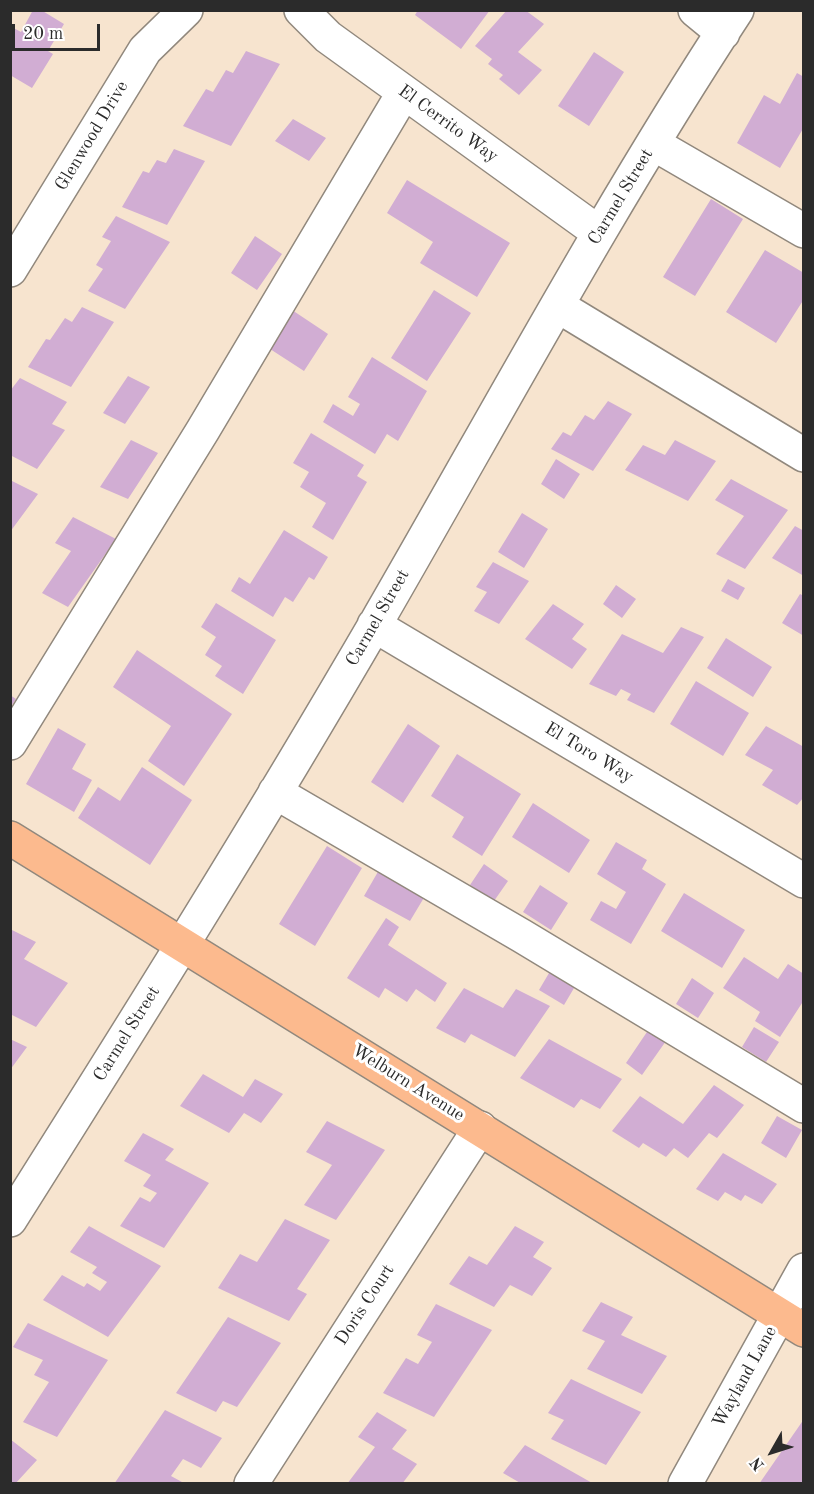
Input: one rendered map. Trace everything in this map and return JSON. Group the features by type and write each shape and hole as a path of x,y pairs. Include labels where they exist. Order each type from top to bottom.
{"main road":[{"name":"Welburn Avenue","path":"10,838 791,1323"}],"street":[{"name":"Glenwood Drive","path":"10,270 145,50 186,10"},
{"name":"El Cerrito Way","path":"301,10 328,37 598,232"},
{"path":"695,10 730,22"},
{"name":"Carmel Street","path":"10,1220 183,944 374,625 558,306 598,232 730,22"},
{"path":"10,743 203,430 404,92"},
{"path":"654,144 804,231"},
{"path":"558,306 804,455"},
{"name":"El Toro Way","path":"374,625 804,881"},
{"path":"274,792 522,936 804,1106"},
{"name":"Doris Court","path":"251,1484 480,1128"},
{"name":"Wayland Lane","path":"685,1484 791,1323 804,1270"}],"building":[{"path":"33,10 41,10 64,24 48,51 53,54 32,88 10,75 10,26 21,32"},
{"path":"418,10 490,10 461,49 415,15"},
{"path":"507,10 525,10 544,24 518,52 542,70 519,95 499,79 503,75 488,64 492,59 475,46"},
{"path":"246,51 280,64 231,146 183,126 206,89 213,92 226,70 233,73"},
{"path":"594,52 624,72 589,126 558,106"},
{"path":"797,73 804,77 804,127 780,168 737,143 764,95 780,104"},
{"path":"293,119 326,138 309,161 275,141"},
{"path":"174,149 205,161 167,225 122,207 143,171 149,173 157,160 166,163"},
{"path":"407,180 510,243 477,297 420,263 433,242 387,213"},
{"path":"711,199 743,219 695,296 663,277"},
{"path":"116,216 170,242 125,309 88,291 103,269 96,265 111,241 102,237"},
{"path":"255,236 282,254 257,290 231,273"},
{"path":"765,250 804,273 804,299 776,343 726,312"},
{"path":"434,290 471,313 427,381 391,358"},
{"path":"82,307 114,322 71,387 28,367 46,339 50,340 65,318 72,322"},
{"path":"292,310 328,334 304,371 267,347"},
{"path":"372,357 427,391 398,441 387,434 375,454 323,422 333,404 353,416 360,404 348,397"},
{"path":"128,376 150,387 125,424 103,413"},
{"path":"20,378 67,402 52,424 65,430 37,469 10,455 10,391"},
{"path":"608,401 632,414 593,471 551,449 563,432 571,436 585,415 594,420"},
{"path":"311,433 364,465 357,476 367,482 333,540 312,527 326,503 300,487 309,472 293,463"},
{"path":"131,440 158,453 128,499 100,487"},
{"path":"675,440 716,461 688,501 625,470 643,445 665,455"},
{"path":"556,459 580,474 564,499 541,484"},
{"path":"731,479 788,510 745,569 716,554 744,516 715,500"},
{"path":"10,480 38,494 10,532"},
{"path":"522,513 548,529 524,568 498,552"},
{"path":"73,517 116,539 68,607 42,593 71,551 55,543"},
{"path":"795,526 804,531 804,576 772,558"},
{"path":"284,530 328,557 314,580 309,577 293,602 285,597 273,617 231,591 239,577 250,584"},
{"path":"493,562 529,581 499,624 474,611 487,592 476,587"},
{"path":"728,579 745,588 738,600 721,591"},
{"path":"616,585 636,599 622,618 603,604"},
{"path":"800,594 804,596 804,636 782,623"},
{"path":"216,603 276,640 243,694 215,676 222,666 205,655 216,637 201,627"},
{"path":"553,604 584,624 572,639 587,649 572,669 525,639"},
{"path":"681,627 704,637 654,713 627,700 631,694 621,689 616,696 589,684 622,634 663,653"},
{"path":"726,638 772,667 753,697 707,668"},
{"path":"137,650 232,714 184,786 148,761 171,726 113,687"},
{"path":"696,681 749,713 723,756 670,724"},
{"path":"10,695 16,699 10,708"},
{"path":"408,724 440,746 403,803 371,782"},
{"path":"766,726 804,747 804,797 797,805 762,785 773,770 745,755"},
{"path":"58,728 86,744 72,769 92,780 74,812 26,784"},
{"path":"457,754 521,794 482,856 452,837 464,817 431,796"},
{"path":"142,767 192,800 150,865 78,818 98,787 120,801"},
{"path":"533,803 590,840 569,873 512,837"},
{"path":"616,842 647,860 642,869 666,884 631,944 590,920 601,901 616,909 626,892 597,874"},
{"path":"327,846 362,868 315,946 279,924"},
{"path":"484,864 508,881 494,901 470,885"},
{"path":"379,870 425,896 410,921 364,896"},
{"path":"540,885 568,903 551,930 523,912"},
{"path":"684,893 745,930 722,968 661,931"},
{"path":"386,918 399,927 388,945 447,983 435,1002 416,989 407,1002 385,988 379,998 347,978"},
{"path":"12,930 36,942 24,959 68,983 36,1027 10,1014"},
{"path":"744,957 778,979 788,964 804,974 804,1000 780,1037 755,1021 760,1012 723,988"},
{"path":"552,968 577,983 564,1005 539,990"},
{"path":"692,978 714,993 698,1018 676,1004"},
{"path":"464,988 503,1008 516,989 550,1006 515,1057 471,1034 465,1043 436,1028"},
{"path":"754,1027 779,1042 766,1062 742,1047"},
{"path":"649,1029 666,1041 642,1075 626,1063"},
{"path":"10,1039 27,1047 10,1070"},
{"path":"549,1039 622,1079 600,1109 581,1099 574,1108 520,1078"},
{"path":"203,1074 243,1097 255,1079 283,1094 261,1123 244,1113 229,1133 180,1106"},
{"path":"714,1085 744,1105 717,1138 709,1133 688,1158 674,1148 666,1157 643,1143 639,1148 612,1131 640,1096 683,1124"},
{"path":"777,1116 802,1130 786,1158 761,1143"},
{"path":"327,1121 385,1150 336,1220 304,1205 332,1165 306,1152"},
{"path":"143,1133 174,1149 165,1160 209,1183 164,1248 120,1226 140,1197 150,1202 157,1193 143,1186 151,1175 124,1161"},
{"path":"723,1153 777,1184 762,1204 745,1195 741,1201 725,1192 718,1201 696,1189"},
{"path":"285,1219 330,1240 297,1289 307,1294 289,1321 218,1288 240,1254 257,1262"},
{"path":"89,1226 161,1266 108,1337 43,1300 62,1275 84,1287 87,1283 100,1291 107,1282 92,1273 97,1267 70,1252"},
{"path":"515,1226 544,1242 533,1257 552,1268 532,1296 510,1285 494,1307 449,1284 469,1256 487,1265"},
{"path":"601,1302 633,1317 621,1335 667,1356 642,1394 587,1369 605,1341 582,1331"},
{"path":"436,1304 492,1330 434,1417 383,1393 406,1358 418,1364 432,1342 417,1335"},
{"path":"228,1317 281,1343 237,1407 223,1401 216,1412 176,1393"},
{"path":"28,1323 108,1360 57,1437 23,1422 49,1382 34,1375 43,1360 13,1347"},
{"path":"571,1379 641,1412 606,1465 551,1439 564,1420 548,1413"},
{"path":"165,1410 222,1438 201,1468 183,1459 171,1476 182,1482 181,1484 114,1484"},
{"path":"377,1412 407,1430 392,1449 417,1464 402,1484 347,1484 375,1447 358,1437"},
{"path":"804,1419 804,1484 759,1484"},
{"path":"10,1439 37,1460 15,1484 10,1484"},
{"path":"525,1445 594,1484 522,1484 503,1473"}]}
